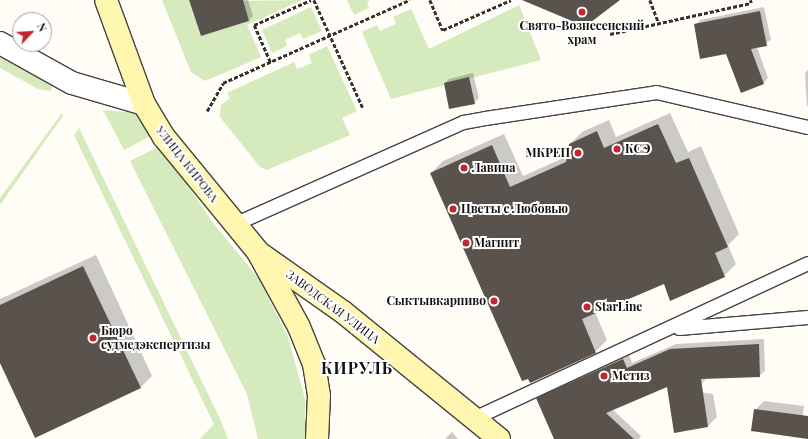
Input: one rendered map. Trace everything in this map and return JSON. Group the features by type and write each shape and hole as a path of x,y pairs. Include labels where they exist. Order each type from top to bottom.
{"main road":[{"name":"УЛИЦА КИРОВА","path":"106,0 144,104 164,137 258,252"},
{"name":"ЗАВОДСКАЯ УЛИЦА","path":"258,252 343,312 476,417 499,439"},
{"path":"258,252 299,327 314,364 319,395 317,439"}],"street":[{"path":"0,43 72,83 144,104"}],"lane":[{"path":"234,224 463,122 485,118 656,92 808,127"},
{"path":"476,417 669,329 808,263"},
{"path":"669,329 808,317"}],"path":[{"path":"270,62 254,25 313,0 363,108"},
{"path":"207,111 223,83 409,0"},
{"path":"430,0 443,30 511,0"},
{"path":"650,0 659,23"},
{"path":"610,34 751,3 750,0"}],"green space":[{"path":"162,0 189,0 201,36 249,21 243,1 302,0 247,25 261,57 205,81 191,72"},
{"path":"347,0 370,0 367,2 369,8 354,15"},
{"path":"519,5 541,60 391,99 362,32 377,25 380,31 396,24 393,17 411,9 429,49"},
{"path":"311,7 322,31 303,39 300,33 285,40 287,46 272,53 262,30"},
{"path":"327,46 357,111 342,118 350,135 267,170 260,167 220,117 221,105 230,98 227,93 294,62 297,69 312,63 309,55"},
{"path":"0,51 53,83 51,91 38,89 0,68"},
{"path":"103,110 137,113 154,134 124,150"},
{"path":"62,113 63,116 0,205 0,198"},
{"path":"79,128 221,421 228,439 200,439 214,424 74,135"},
{"path":"160,146 214,224 259,279 288,337 305,399 305,439 258,439 247,394 130,161"}],"building":[{"path":"189,0 243,0 249,21 201,36"},
{"name":"Свято-Вознесенский храм","path":"522,0 620,0 591,22 579,24"},
{"path":"760,11 767,46 751,49 764,84 741,93 726,54 700,59 694,24"},
{"path":"469,77 475,104 449,109 444,83"},
{"path":"658,124 676,163 689,158 728,247 715,253 725,277 670,301 664,284 582,319 596,353 530,383 528,379 522,381 430,173 492,145 510,187 566,162 569,144 597,131 604,148"},
{"path":"83,266 141,388 35,438 0,363 0,305"},
{"path":"759,344 760,377 701,379 708,427 674,433 667,387 606,413 634,439 554,439 536,398 623,359 627,368 670,349"},
{"path":"754,409 808,416 808,439 751,431"}],"place":[{"name":"Свято-Вознесенский храм","path":"582,12"},
{"name":"КСЭ","path":"617,149"},
{"name":"МКРЕП","path":"578,153"},
{"name":"Лавина","path":"464,168"},
{"name":"Цветы с Любовью","path":"453,209"},
{"name":"Магнит","path":"466,243"},
{"name":"Сыктывкарпиво","path":"494,301"},
{"name":"StarLine","path":"587,307"},
{"name":"Бюро судмедэкспертизы","path":"93,338"},
{"name":"Метиз","path":"604,376"}],"district":[{"name":"КИРУЛЬ","path":"357,368"}]}
